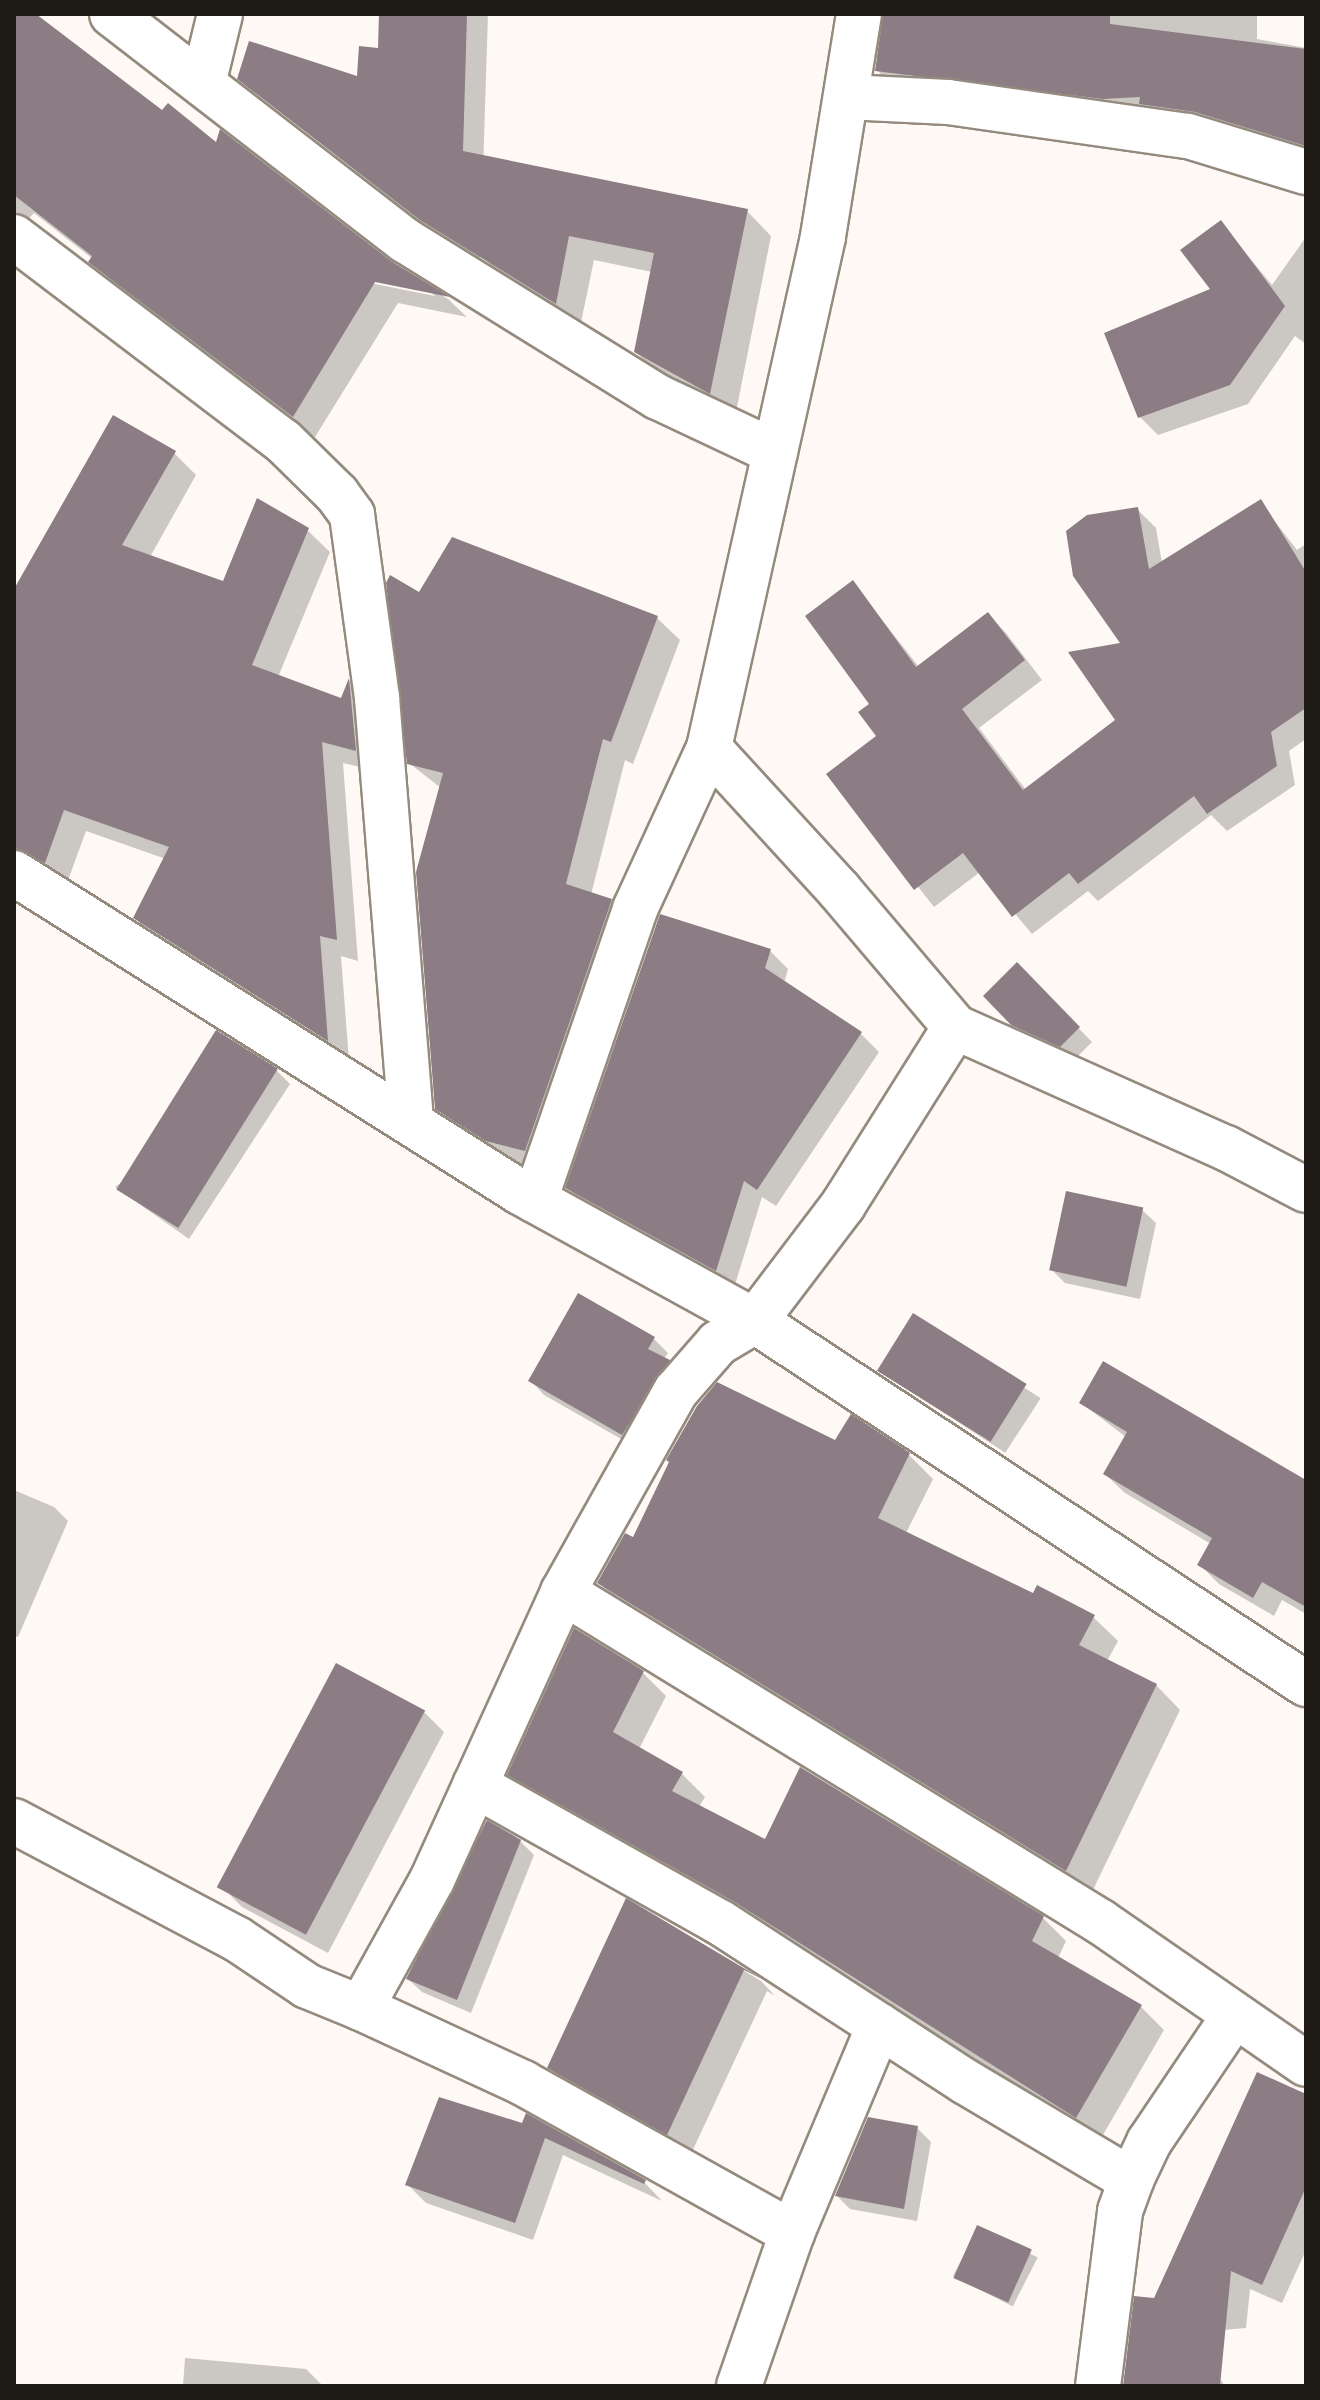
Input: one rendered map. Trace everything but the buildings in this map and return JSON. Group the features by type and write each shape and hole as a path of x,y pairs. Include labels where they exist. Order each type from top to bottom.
{"street":[{"path":"112,14 445,267 658,397 775,452"},
{"path":"203,84 220,14"},
{"path":"535,1200 635,909 709,748 823,237 859,14"},
{"path":"846,97 948,102 1188,136 1306,172"},
{"path":"14,237 283,441 352,515 377,698 411,1120"},
{"path":"709,748 955,1027 1226,1148 1306,1190"},
{"path":"14,873 535,1200 755,1321 1306,1684"},
{"path":"361,2008 432,1880 563,1592 676,1391 718,1343 755,1321 843,1205 955,1027"},
{"path":"563,1592 1101,1922 1306,2064"},
{"path":"475,1785 721,1923 879,2026 1131,2180"},
{"path":"14,1821 237,1939 307,1986 523,2083 792,2233"},
{"path":"1098,2386 1120,2211 1131,2180 1149,2142 1234,2016"},
{"path":"739,2386 792,2233 879,2026"}]}
